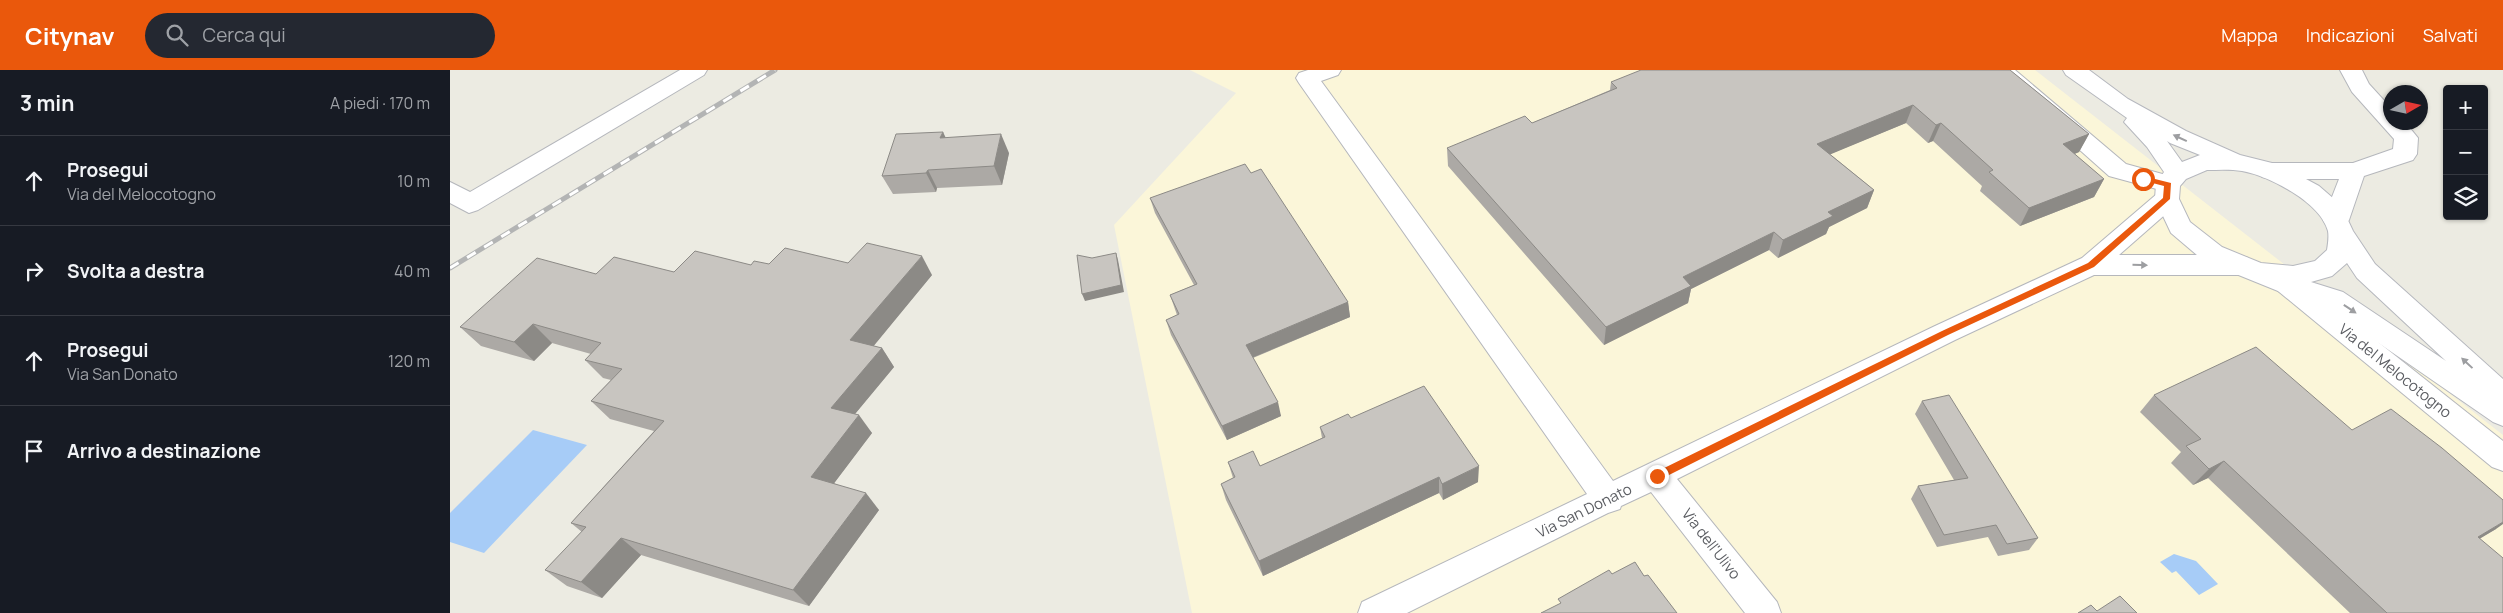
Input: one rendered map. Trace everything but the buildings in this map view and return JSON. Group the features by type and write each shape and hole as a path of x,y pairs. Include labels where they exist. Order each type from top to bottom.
{"street":[{"path":"450,191 469,204 696,70"},
{"path":"2001,70 2118,170 2171,186"},
{"path":"2074,70 2120,104 2178,138 2242,163 2271,171 2310,192 2325,205 2366,271 2503,396"},
{"path":"2351,70 2360,87 2383,113"},
{"path":"1318,74 1609,500"},
{"path":"2120,104 2155,141 2171,186 2180,227 2213,254 2287,284 2334,299 2503,414"},
{"path":"2271,171 2354,171 2405,154 2406,138 2398,130"},
{"path":"2091,265 2171,186 2204,162 2242,163"},
{"path":"2091,265 2247,268 2293,276 2322,270 2340,254 2339,226 2354,171"},
{"name":"Via San Donato","path":"1374,613 1609,500 1945,333 2091,265"},
{"name":"Via del Melocotogno","path":"2287,284 2503,458"},
{"name":"Via dell'Ulivo","path":"1657,476 1766,613"}],"shaded area":[{"path":"1190,70 2035,70 2503,435 2503,613 1192,613 1114,225 1236,93"}],"water":[{"path":"533,430 587,445 484,553 450,542 450,513"},
{"path":"2174,554 2196,561 2218,584 2199,595 2176,571 2172,573 2160,562"}],"railway":[{"path":"450,268 775,70"}],"route":[{"path":"1657,476 1945,333 2091,265 2167,199 2168,184 2143,179"}]}
